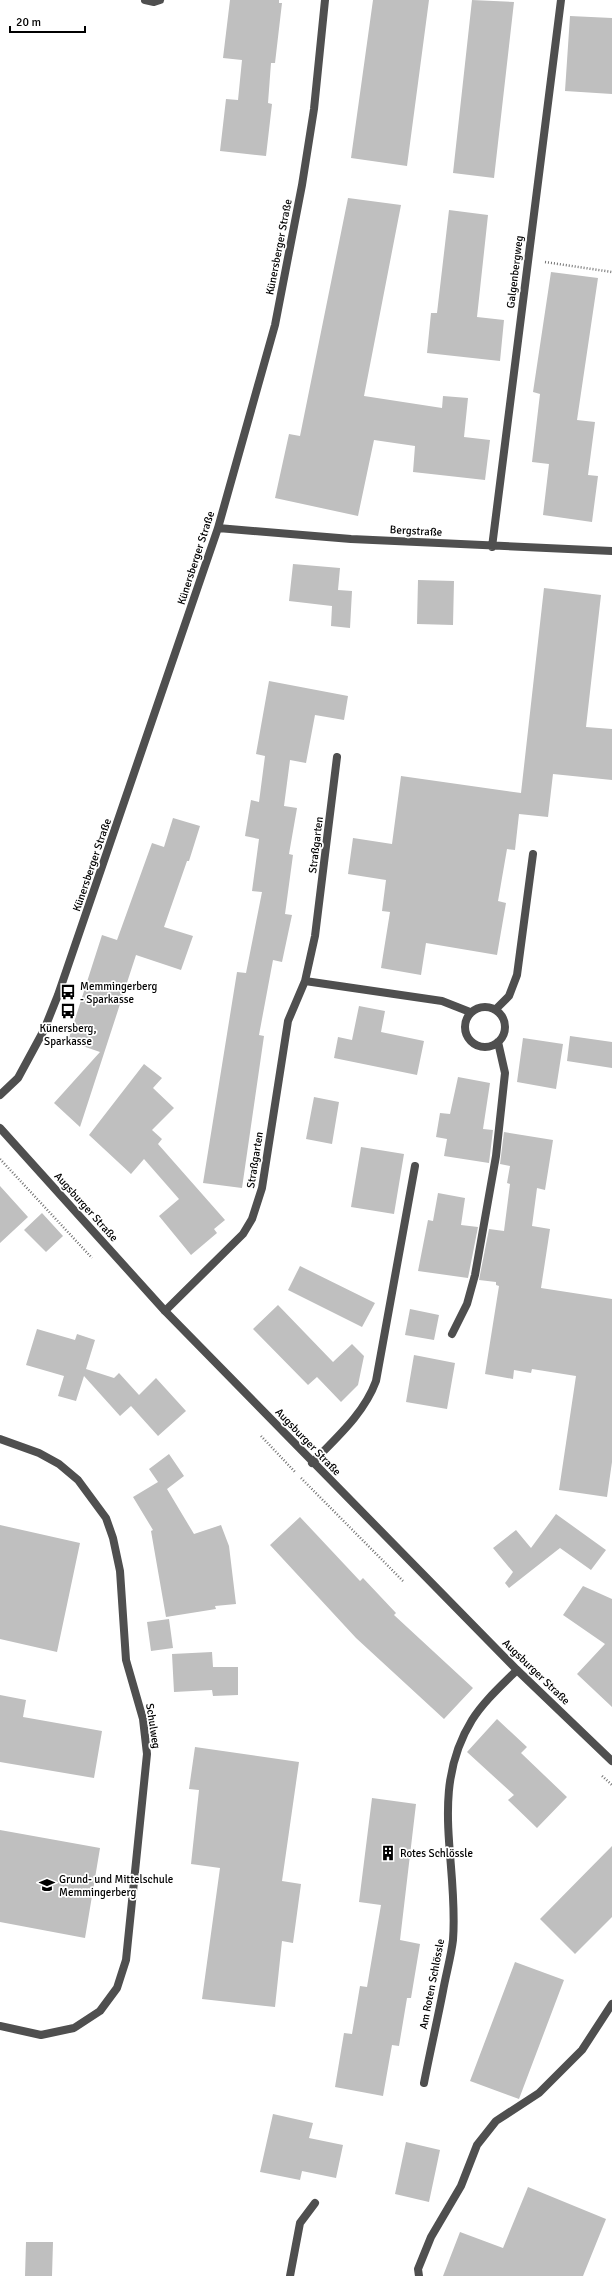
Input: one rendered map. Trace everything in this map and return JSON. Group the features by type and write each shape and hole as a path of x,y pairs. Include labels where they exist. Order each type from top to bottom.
{"street":[{"path":"145,0 154,2 160,0"},
{"name":"Künersberger Straße","path":"0,1095 18,1078 44,1030 58,995 218,528 275,325 302,185 314,109 325,0"},
{"name":"Galgenbergweg","path":"492,546 561,0"},
{"name":"Bergstraße","path":"218,528 351,539 612,552"},
{"name":"Straßgarten","path":"165,1311 243,1234 252,1219 262,1188 288,1021 305,981 315,936 337,757"},
{"path":"496,1009 510,996 517,975 533,854"},
{"path":"305,981 442,1001 470,1012"},
{"path":"487,1006 496,1009 502,1016 505,1026 504,1035 492,1046 478,1046 467,1038 464,1025 470,1012 478,1007 487,1006"},
{"path":"452,1334 466,1304 476,1275 496,1156 505,1073 498,1042"},
{"name":"Augsburger Straße","path":"0,1128 165,1311 516,1670 612,1761"},
{"path":"312,1463 360,1411 372,1391 415,1166"},
{"name":"Schulweg","path":"0,1439 39,1453 59,1464 78,1480 106,1518 113,1538 120,1571 126,1660 143,1719 147,1754 126,1960 117,1988 100,2011 74,2028 41,2035 0,2026"},
{"name":"Am Roten Schlössle","path":"424,2083 453,1940 454,1892 447,1794 452,1767 461,1740 473,1720 483,1705 516,1670"},
{"path":"419,2276 418,2269 431,2237 461,2186 477,2144 496,2121 538,2093 582,2050 612,2004"},
{"path":"290,2276 300,2223 315,2203"}],"path":[{"path":"527,260 612,272"}],"building":[{"path":"230,0 279,0 279,3 282,3 275,63 271,63 268,103 272,104 266,156 220,151 226,99 238,100 242,60 223,58"},
{"path":"373,0 429,0 407,166 351,158"},
{"path":"472,0 514,2 494,178 453,173"},
{"path":"570,16 612,18 612,94 565,91"},
{"path":"348,198 401,205 364,396 442,408 443,396 468,398 464,437 490,440 485,480 413,472 415,446 374,440 358,516 275,498 289,434 300,436"},
{"path":"449,210 488,215 477,317 504,320 500,361 427,353 431,313 437,313"},
{"path":"551,272 598,278 577,420 595,422 588,475 598,476 592,522 543,515 549,464 532,462 540,394 533,392"},
{"path":"293,564 340,568 338,590 352,591 350,628 331,626 332,606 289,601"},
{"path":"418,580 454,581 453,625 417,624"},
{"path":"544,588 601,595 586,727 612,729 612,780 553,774 548,817 519,814 515,850 507,849 498,901 506,903 497,955 426,943 421,975 381,968 390,912 382,911 386,880 348,874 353,838 392,844 401,776 521,793"},
{"path":"269,681 348,696 344,720 315,715 306,763 290,760 284,806 297,808 289,854 293,855 285,914 292,915 282,962 273,960 259,1035 264,1036 242,1188 203,1183 237,972 246,973 262,892 252,891 259,839 245,836 251,800 259,802 265,756 256,754"},
{"path":"173,818 200,826 189,861 187,861 164,927 193,936 181,970 136,955 80,1127 54,1103 100,1052 68,1041 102,935 117,940 152,843 164,847"},
{"path":"359,1006 385,1011 381,1032 424,1041 417,1075 334,1058 338,1037 352,1040"},
{"path":"570,1036 612,1042 612,1068 567,1061"},
{"path":"523,1038 563,1044 556,1089 517,1082"},
{"path":"144,1064 162,1078 153,1088 174,1108 152,1130 162,1139 158,1144 225,1220 214,1229 217,1233 191,1255 159,1216 179,1199 144,1159 131,1174 89,1135"},
{"path":"458,1077 490,1083 483,1129 493,1130 489,1163 444,1156 447,1139 436,1137 440,1113 450,1114"},
{"path":"314,1097 339,1102 332,1144 306,1139"},
{"path":"504,1132 553,1140 545,1190 537,1188 532,1226 550,1229 541,1288 612,1299 612,1462 607,1497 559,1490 576,1376 532,1369 531,1373 514,1370 513,1379 485,1374 499,1286 496,1285 496,1282 479,1280 489,1229 504,1231 510,1184 507,1183 510,1166 500,1164"},
{"path":"361,1147 404,1154 394,1214 351,1207"},
{"path":"0,1186 28,1217 0,1243"},
{"path":"438,1193 465,1198 461,1225 478,1227 468,1278 418,1271 428,1220 433,1221"},
{"path":"42,1213 63,1236 46,1252 24,1230"},
{"path":"300,1266 375,1303 362,1327 288,1290"},
{"path":"278,1305 333,1362 352,1344 364,1356 358,1385 341,1402 317,1377 308,1385 253,1329"},
{"path":"410,1309 439,1315 434,1340 405,1335"},
{"path":"37,1329 75,1340 77,1334 95,1340 86,1369 114,1378 119,1373 139,1395 156,1378 186,1411 158,1436 131,1406 120,1416 84,1376 76,1401 58,1396 64,1376 26,1365"},
{"path":"414,1355 455,1363 447,1409 406,1402"},
{"path":"169,1454 184,1476 167,1489 194,1534 221,1525 229,1546 236,1604 215,1606 216,1609 166,1617 151,1531 153,1530 133,1497 158,1482 149,1469"},
{"path":"556,1514 606,1550 591,1570 560,1548 509,1588 505,1583 513,1572 493,1548 516,1530 531,1548"},
{"path":"300,1517 360,1581 363,1578 396,1613 394,1615 473,1688 444,1719 356,1638 270,1545"},
{"path":"0,1525 80,1543 57,1652 0,1639"},
{"path":"583,1586 612,1599 612,1707 577,1674 605,1644 563,1615"},
{"path":"169,1619 173,1648 151,1651 147,1622"},
{"path":"212,1652 213,1667 238,1667 238,1695 213,1696 212,1690 174,1692 172,1654"},
{"path":"0,1695 26,1700 23,1717 102,1731 94,1778 0,1762"},
{"path":"497,1719 527,1747 521,1753 567,1797 537,1828 508,1800 514,1795 467,1752"},
{"path":"195,1747 299,1762 282,1881 301,1884 293,1943 282,1941 275,2007 202,1999 220,1868 191,1864 199,1790 189,1789"},
{"path":"372,1798 416,1804 400,1940 420,1944 411,1998 407,1998 399,2046 392,2045 383,2096 335,2087 344,2033 352,2034 360,1986 367,1987 381,1905 359,1902"},
{"name":"Grund- und Mittelschule Memmingerberg","path":"0,1830 100,1848 85,1938 0,1922"},
{"path":"612,1846 612,1917 575,1954 540,1919"},
{"path":"515,1962 564,1980 519,2099 470,2081"},
{"path":"273,2114 313,2123 309,2138 343,2145 336,2178 302,2171 300,2180 260,2172"},
{"path":"406,2142 440,2150 429,2202 395,2194"},
{"path":"528,2187 606,2219 583,2276 443,2276 460,2232 503,2248"},
{"path":"26,2242 53,2242 52,2276 25,2276"}],"place":[{"name":"Memmingerberg - Sparkasse","path":"68,992"},
{"name":"Künersberg, Sparkasse","path":"68,1011"},
{"name":"Rotes Schlössle","path":"388,1853"},
{"name":"Grund- und Mittelschule Memmingerberg","path":"47,1885"}]}
